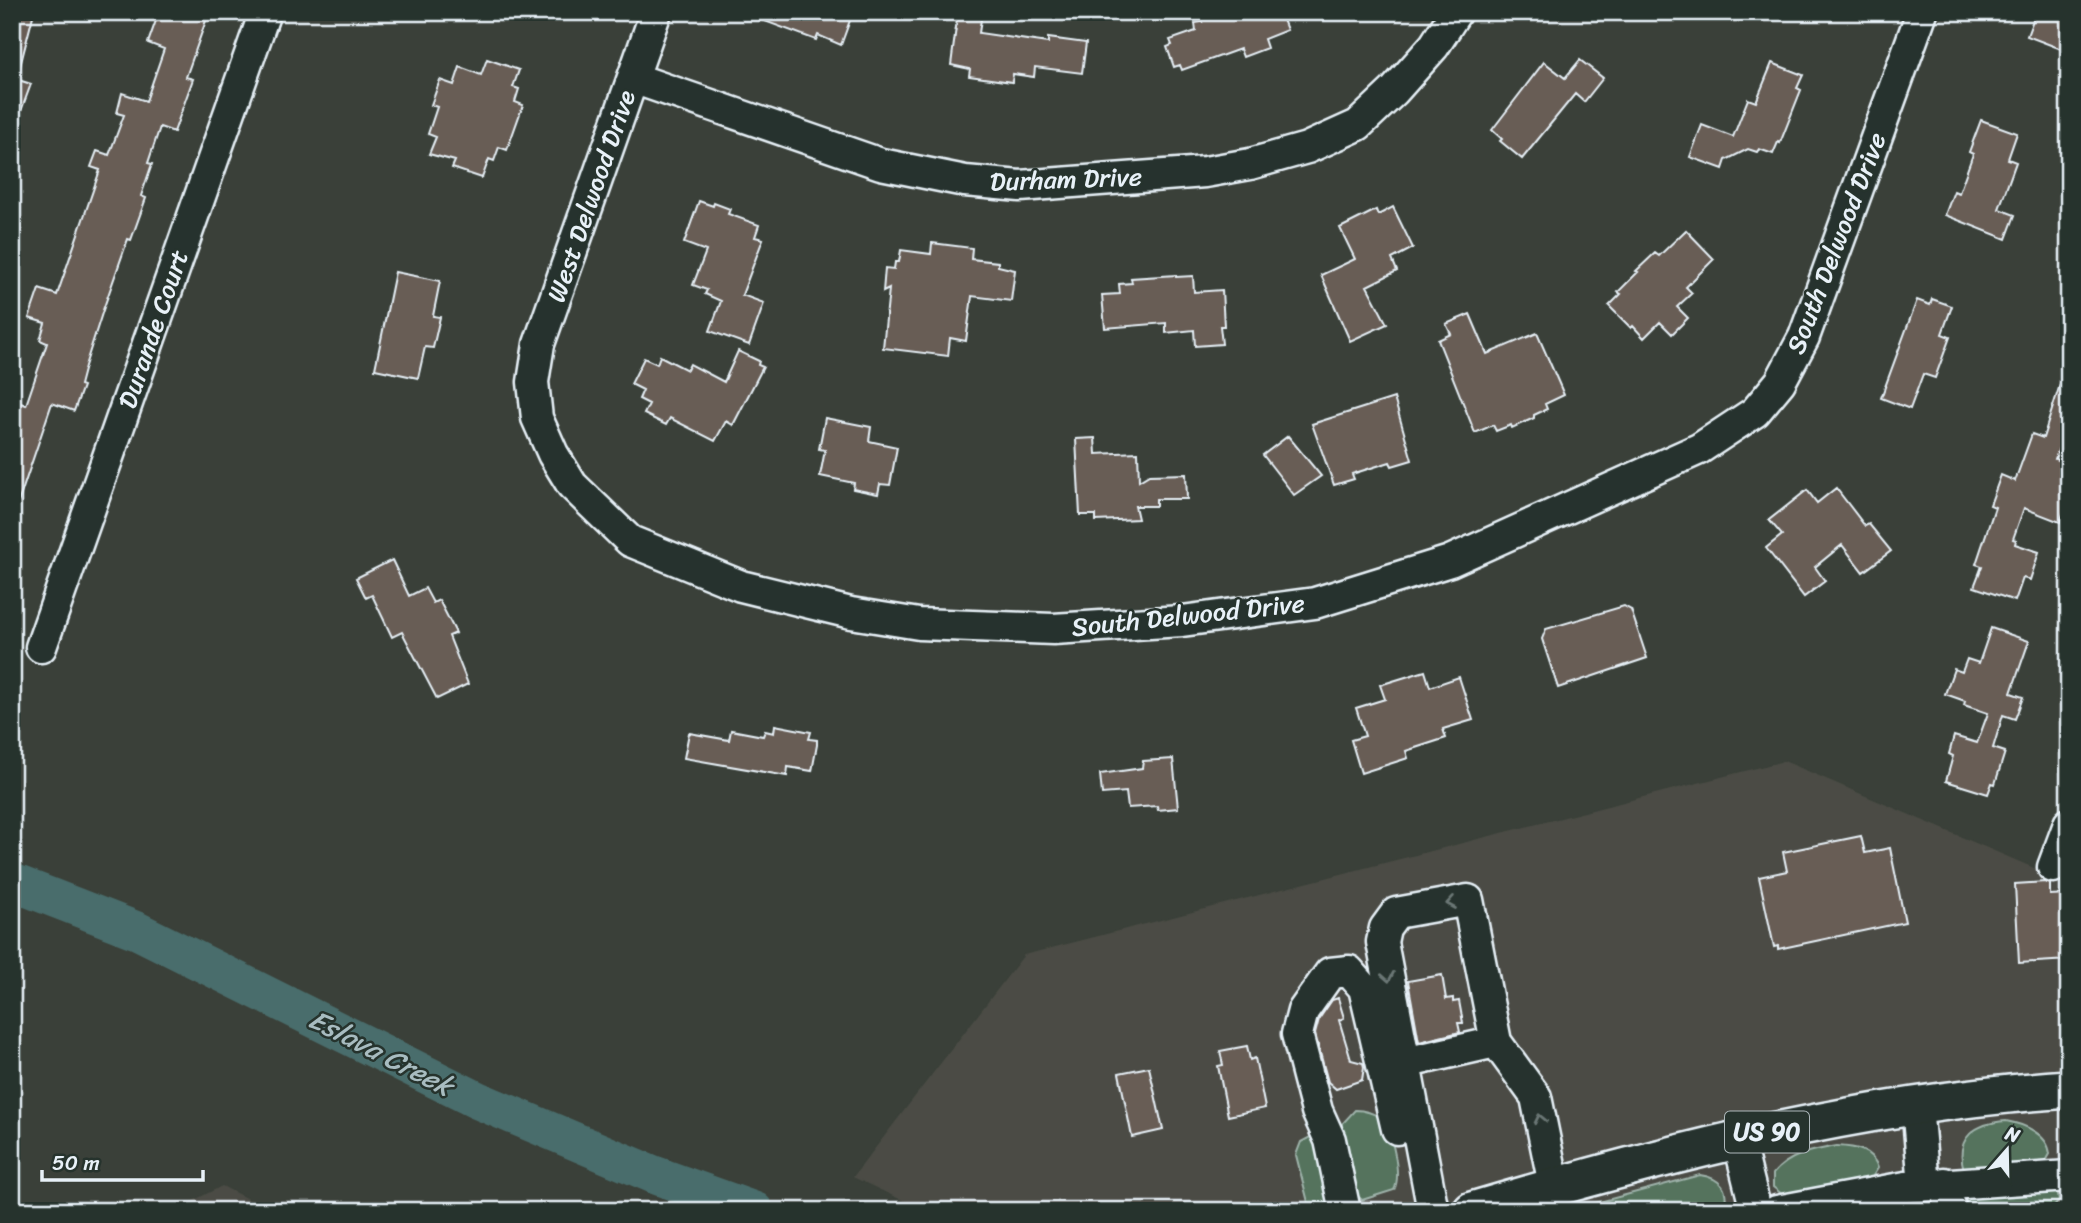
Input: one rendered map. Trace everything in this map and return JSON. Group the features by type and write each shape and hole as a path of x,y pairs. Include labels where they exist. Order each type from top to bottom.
{"main road":[{"name":"US 90","path":"1491,1208 1554,1185 1793,1126 1977,1096 2069,1089"}],"street":[{"name":"Durande Court","path":"41,647 265,12"},
{"name":"West Delwood Drive","path":"533,382 539,344 656,12"},
{"name":"Durham Drive","path":"633,78 881,164 965,181 1020,186 1178,174 1250,164 1307,148 1357,125 1394,91 1434,46 1457,12"},
{"name":"South Delwood Drive","path":"533,382 537,418 553,454 572,485 599,513 630,541 741,586 851,612 919,624 1053,629 1182,621 1315,603 1450,561 1699,449 1755,412 1780,382 1804,337 1922,12"},
{"path":"2053,867 2069,824"},
{"path":"1433,1211 1382,942 1385,928 1396,913 1468,900 1496,1042 1536,1097 1554,1185"},
{"path":"1345,1211 1330,1140 1317,1111 1297,1034 1303,1012 1329,974 1349,971 1364,988 1416,1211"},
{"path":"1404,1063 1496,1042"},
{"path":"1917,1106 1940,1193"},
{"path":"1738,1139 1756,1211"},
{"path":"1777,1211 2069,1176"}],"shaded area":[{"path":"1784,761 2069,883 2069,1211 925,1211 853,1177 1024,955"},
{"path":"222,1186 271,1211 173,1211"}],"green space":[{"path":"1355,1110 1376,1115 1385,1125 1395,1153 1397,1174 1394,1190 1362,1200 1356,1194 1339,1130"},
{"path":"2006,1121 2027,1127 2045,1141 2050,1154 2045,1163 1964,1170 1962,1149 1970,1134 1985,1125"},
{"path":"1312,1136 1319,1139 1332,1206 1327,1211 1310,1210 1296,1155 1301,1142"},
{"path":"1837,1146 1856,1148 1872,1157 1878,1168 1871,1179 1783,1195 1773,1187 1773,1174 1794,1157"},
{"path":"1700,1175 1713,1179 1722,1186 1726,1197 1723,1211 1566,1211"},
{"path":"2057,1190 2059,1201 2052,1209 1958,1211 1958,1196"}],"building":[{"path":"12,12 34,12 18,74 12,73"},
{"path":"159,12 209,12 186,77 193,79 174,132 160,127 148,163 152,164 141,196 146,198 131,240 128,239 103,310 74,411 52,403 15,512 12,512 12,400 26,405 47,343 40,340 45,323 29,318 39,289 57,295 100,170 91,167 97,151 109,155 124,115 117,113 122,93 146,101 164,49 148,43"},
{"path":"853,12 841,45 818,35 816,40 746,14"},
{"path":"958,12 982,12 979,33 1048,43 1048,38 1086,43 1082,73 1035,67 1034,77 1013,74 1012,82 969,76 970,69 951,65"},
{"path":"1198,12 1280,12 1287,30 1264,39 1267,48 1243,57 1240,49 1182,70 1180,65 1174,67 1167,47 1172,45 1170,40 1196,31 1195,23 1202,22"},
{"path":"2036,12 2069,12 2069,52 2027,36"},
{"path":"487,59 519,70 513,87 519,89 515,102 523,105 507,150 499,147 494,161 489,159 482,178 452,168 455,161 429,154 436,137 428,134 437,107 431,105 440,80 454,85 460,67 481,75"},
{"path":"1580,60 1603,78 1584,102 1575,94 1522,159 1500,141 1502,139 1492,130 1544,62 1565,78"},
{"path":"1772,63 1803,75 1797,88 1801,90 1773,154 1759,149 1757,152 1748,149 1726,160 1723,169 1690,157 1702,125 1733,137 1748,99 1756,102"},
{"path":"12,78 31,84 14,130 12,130"},
{"path":"1981,120 2017,133 2008,159 2016,162 1999,209 2015,215 2006,239 1945,215 1954,191 1959,193 1973,154 1969,152"},
{"path":"699,201 730,209 728,214 759,225 755,237 763,239 742,295 764,303 749,345 710,331 721,301 705,294 707,290 693,285 706,251 684,243"},
{"path":"1393,207 1413,248 1392,259 1397,271 1367,286 1387,324 1350,341 1321,275 1355,259 1340,228 1376,210 1378,215"},
{"path":"1686,230 1714,259 1686,287 1692,293 1677,307 1688,318 1672,334 1660,322 1644,338 1609,306 1621,294 1618,292 1638,272 1636,271 1655,253 1659,256"},
{"path":"932,243 972,248 971,259 998,262 998,266 1015,270 1011,301 972,296 966,341 950,338 948,356 883,348 889,289 883,292 885,268 894,269 895,262 899,262 901,250 931,254"},
{"path":"395,272 440,281 433,316 440,317 433,348 425,347 418,378 375,369"},
{"path":"1193,276 1194,292 1222,290 1222,344 1195,346 1194,330 1166,333 1166,323 1105,328 1102,295 1120,294 1119,284 1132,283 1131,278"},
{"path":"1932,299 1952,306 1942,334 1950,337 1935,378 1923,374 1910,409 1881,398 1917,300 1930,305"},
{"path":"1470,314 1487,354 1537,333 1564,395 1545,404 1547,409 1534,415 1534,418 1512,428 1511,425 1496,431 1493,425 1475,433 1438,340 1451,334 1446,324"},
{"path":"738,351 759,361 758,365 763,367 733,425 726,421 715,441 670,418 666,425 644,414 649,404 639,399 643,390 631,384 644,358 657,364 660,356 687,370 690,364 724,382"},
{"path":"2065,369 2069,369 2069,420 2055,459 2069,465 2069,498 2060,522 2024,508 2013,539 2016,540 2015,544 2039,552 2030,580 2023,578 2015,601 1974,587 1982,566 1976,564 1995,507 1990,505 2001,475 2015,481 2032,434 2043,438"},
{"path":"1394,398 1412,460 1392,466 1390,462 1352,474 1354,479 1334,485 1312,424"},
{"path":"825,418 871,427 869,441 897,447 890,485 880,484 878,494 853,489 854,483 820,476 825,450 819,449"},
{"path":"1288,436 1321,476 1294,495 1263,455"},
{"path":"1095,438 1096,454 1138,452 1139,481 1149,475 1186,474 1187,499 1156,499 1156,506 1135,506 1138,519 1096,521 1096,515 1080,515 1076,439"},
{"path":"1836,488 1865,526 1869,524 1891,551 1863,572 1842,545 1815,567 1825,581 1804,597 1766,548 1782,535 1769,520 1807,490 1817,503"},
{"path":"392,560 409,596 425,588 433,603 439,600 456,633 449,636 468,684 437,699 402,632 392,637 372,595 366,598 356,578"},
{"path":"1624,606 1631,610 1647,658 1558,688 1542,639 1546,629"},
{"path":"1991,628 2029,641 2011,693 2023,697 2015,719 2003,715 1993,748 2005,752 1995,784 1992,783 1988,794 1946,781 1953,756 1949,754 1954,736 1977,743 1988,713 1964,705 1965,701 1945,694 1954,669 1962,672 1967,659 1979,663"},
{"path":"1425,671 1430,687 1459,677 1473,720 1443,729 1446,738 1406,751 1408,758 1361,773 1351,740 1365,736 1356,708 1385,699 1380,685"},
{"path":"775,725 811,732 809,739 817,740 812,771 788,767 787,776 684,758 689,733 729,740 731,730 763,736 765,731 774,733"},
{"path":"1173,759 1178,808 1128,808 1126,792 1102,794 1100,774 1142,768 1143,761"},
{"path":"1861,836 1865,853 1890,848 1905,922 1778,949 1778,946 1774,947 1759,877 1787,871 1783,852"},
{"path":"2015,884 2050,884 2050,895 2069,894 2069,960 2019,963"},
{"path":"1442,975 1446,999 1459,1001 1463,1023 1458,1023 1460,1032 1419,1042 1408,981"},
{"path":"1338,998 1344,1018 1339,1020 1351,1060 1363,1063 1364,1067 1362,1080 1336,1089 1328,1082 1315,1034 1319,1019 1332,1000"},
{"path":"1247,1046 1250,1060 1255,1058 1265,1108 1228,1116 1218,1066 1223,1065 1220,1051"},
{"path":"1149,1067 1163,1130 1132,1137 1119,1073"}],"waterway":[{"name":"Eslava Creek","path":"12,882 138,931 477,1100 655,1175 755,1211"}]}
